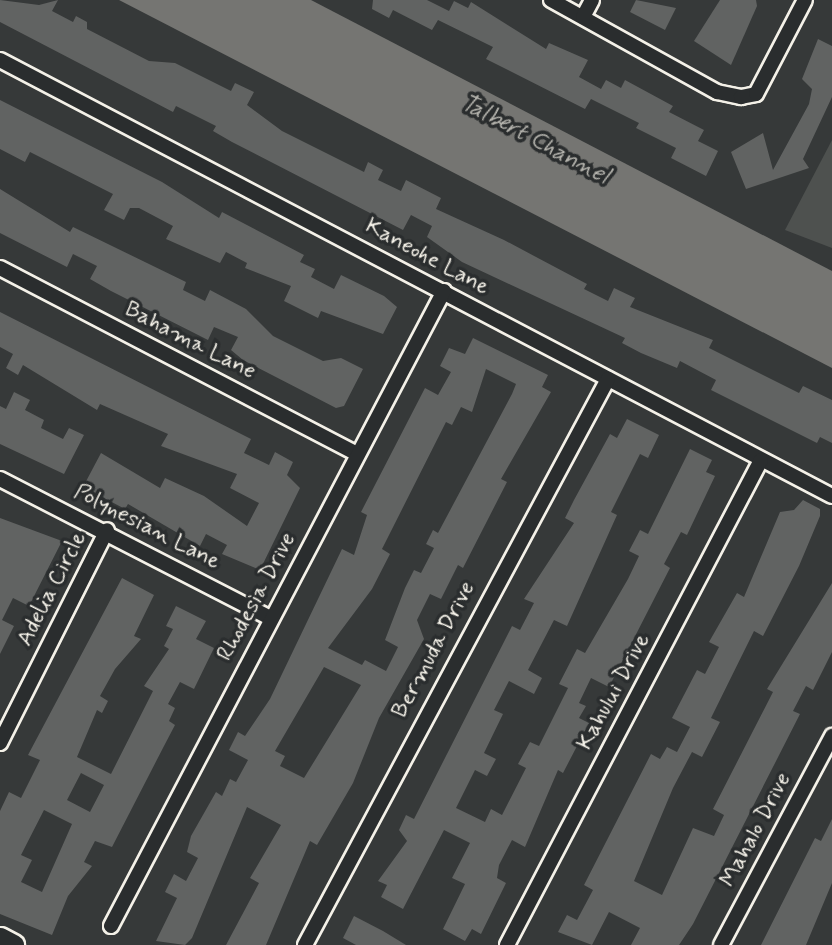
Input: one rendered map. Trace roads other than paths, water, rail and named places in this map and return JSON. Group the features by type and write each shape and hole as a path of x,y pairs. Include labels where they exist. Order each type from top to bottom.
{"main road":[{"path":"0,938 13,945"}],"street":[{"path":"551,0 717,92 756,94 805,0"},
{"path":"583,17 592,0"},
{"name":"Kaneohe Lane","path":"0,60 832,496"},
{"name":"Bahama Lane","path":"0,268 358,454"},
{"name":"Rhodesia Drive","path":"111,926 444,291"},
{"name":"Bermuda Drive","path":"305,945 608,379"},
{"name":"Kahului Drive","path":"507,945 761,460"},
{"name":"Polynesian Lane","path":"0,479 107,530 271,618"},
{"name":"Adelia Circle","path":"0,743 107,530"},
{"name":"Mahalo Drive","path":"721,945 832,736"}],"water":[{"name":"Talbert Channel","path":"119,0 311,0 832,271 832,368"}]}
